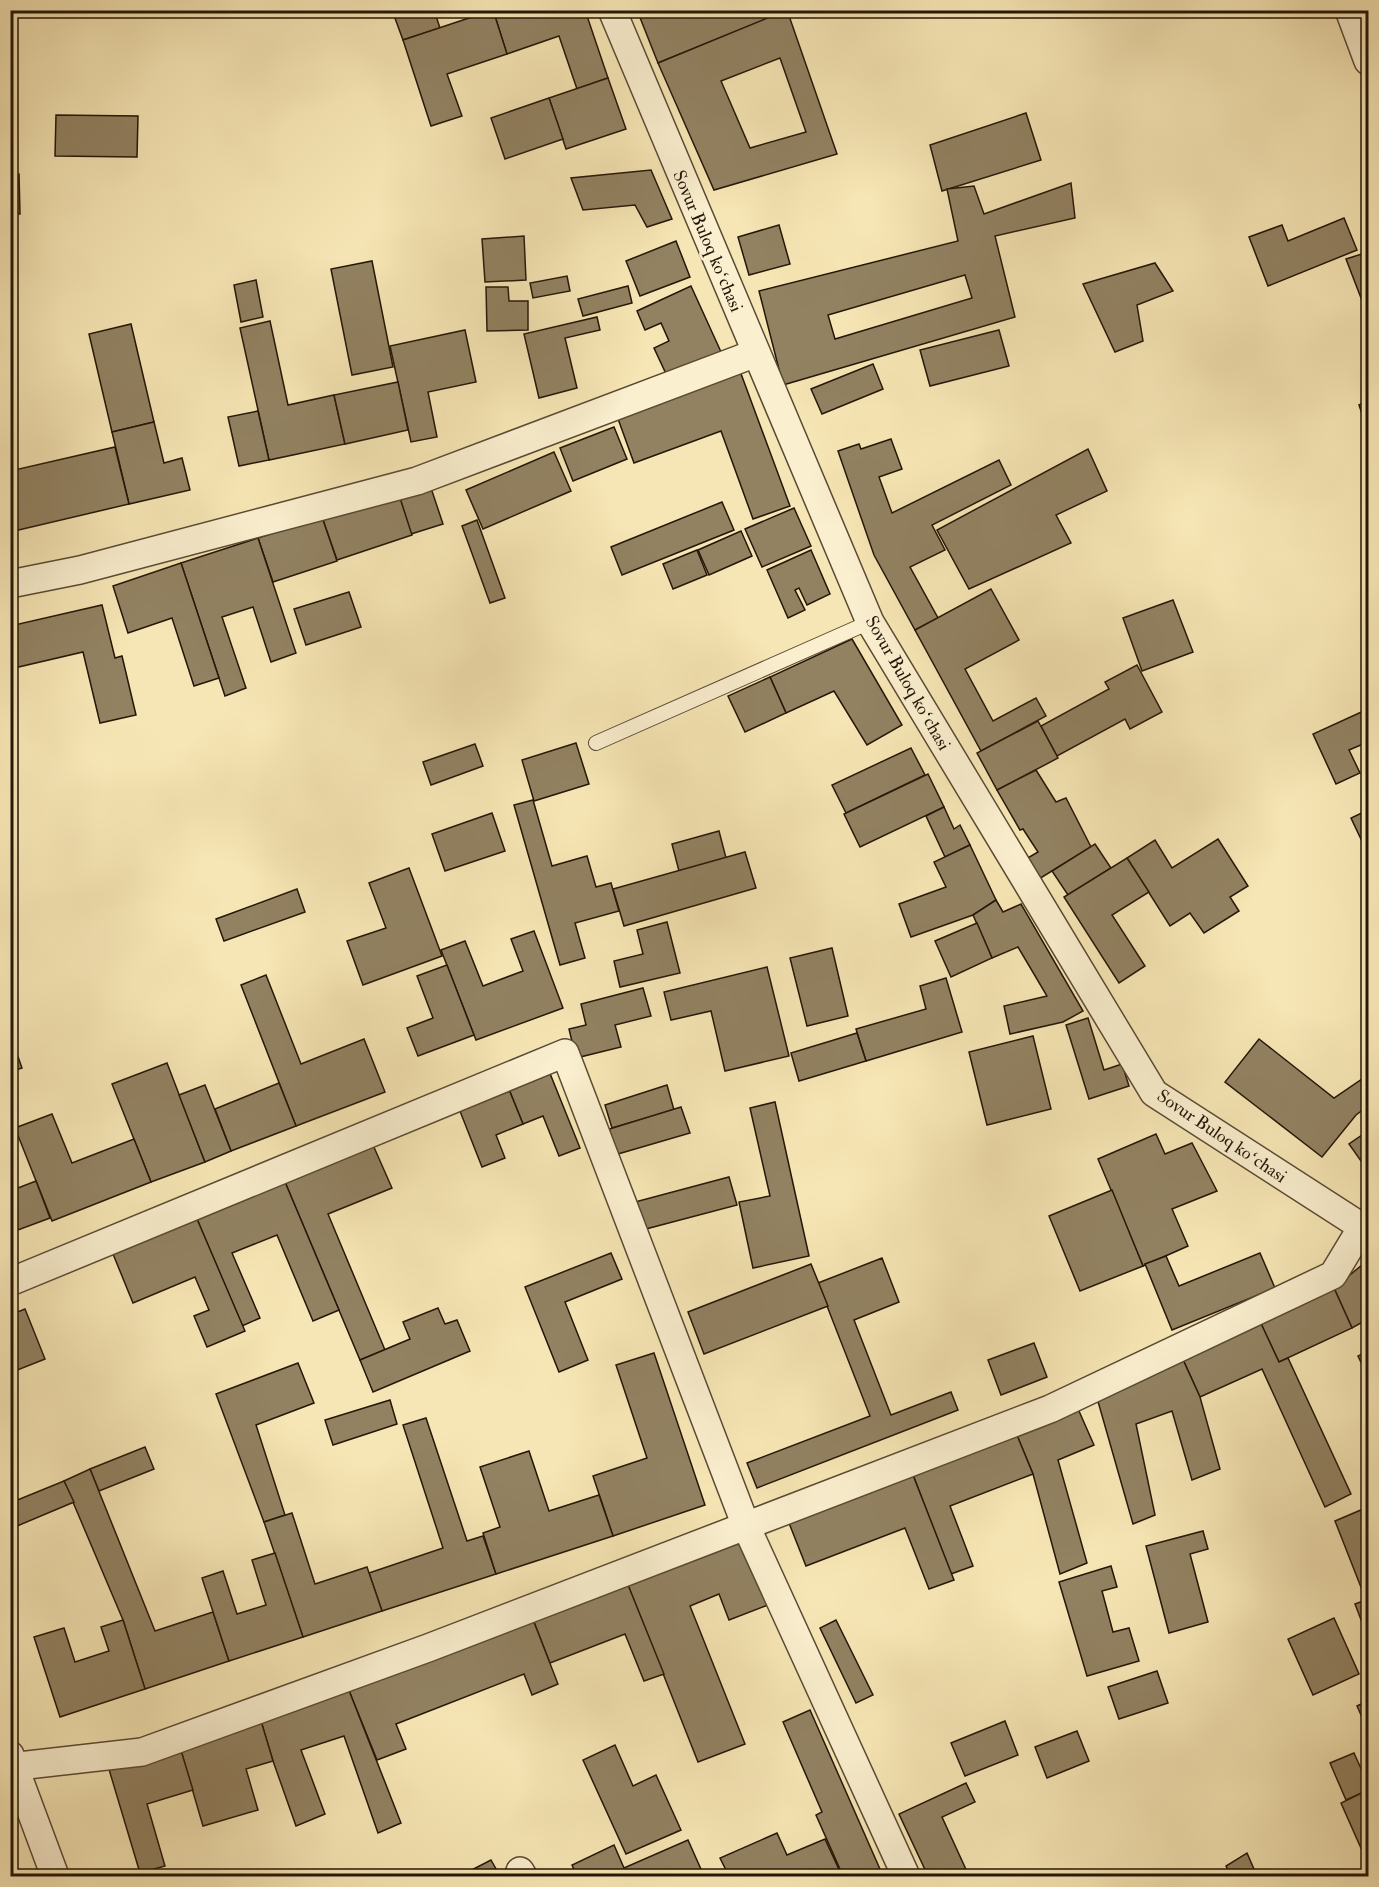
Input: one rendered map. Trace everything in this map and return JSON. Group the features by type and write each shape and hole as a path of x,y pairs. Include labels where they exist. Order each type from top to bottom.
{"street":[{"name":"Sovur Buloq koʻchasi","path":"612,10 870,622 1154,1093 1365,1231"},
{"path":"1349,10 1368,61"},
{"path":"10,584 80,570 417,481 756,353"},
{"path":"10,1282 565,1053 746,1526 906,1876"},
{"path":"55,1876 12,1763 142,1752 428,1648 1050,1409 1333,1275 1365,1231"}],"lane":[{"path":"596,743 870,622"}],"building":[{"path":"392,10 434,10 440,28 403,40"},
{"path":"493,10 585,10 608,78 577,89 559,36 507,54"},
{"path":"493,10 507,54 447,74 462,116 431,126 403,40"},
{"path":"637,10 687,10 689,16 703,10 768,10 771,17 658,63"},
{"path":"787,10 837,154 714,190 658,63","holes":["780,58 806,132 750,148 721,81"]},
{"path":"608,78 626,129 566,149 549,98"},
{"path":"549,98 563,139 505,159 491,118"},
{"path":"1026,113 1041,160 942,191 930,145"},
{"path":"56,115 138,116 137,157 55,156"},
{"path":"651,170 672,219 647,227 635,205 583,210 571,178"},
{"path":"19,174 20,214 10,214 10,175"},
{"path":"1071,183 1075,218 995,236 1015,317 783,385 759,291 958,241 947,189 974,186 984,214","holes":["965,275 972,298 835,339 828,315"]},
{"path":"1344,218 1357,250 1268,286 1249,237 1282,225 1288,241"},
{"path":"779,225 790,264 749,275 738,237"},
{"path":"524,236 526,280 485,282 482,239"},
{"path":"676,241 690,277 640,296 626,261"},
{"path":"1368,252 1368,310 1366,311 1346,259"},
{"path":"372,261 393,367 352,375 331,269"},
{"path":"1155,263 1173,291 1137,305 1143,341 1115,352 1083,284"},
{"path":"567,276 570,291 533,298 530,283"},
{"path":"256,280 263,317 241,322 234,285"},
{"path":"628,286 632,303 583,316 578,299"},
{"path":"691,286 722,354 668,378 654,348 669,341 661,323 645,330 637,311"},
{"path":"486,287 508,287 509,301 528,301 528,330 487,331"},
{"path":"597,317 600,330 565,338 577,388 539,398 524,334"},
{"path":"270,321 288,405 334,395 345,444 269,460 240,328"},
{"path":"131,324 154,422 112,432 89,334"},
{"path":"465,330 476,382 428,392 437,437 411,442 390,346"},
{"path":"999,330 1009,366 930,386 920,350"},
{"path":"873,364 883,389 822,414 811,389"},
{"path":"740,371 790,506 753,519 721,431 634,463 617,416"},
{"path":"398,382 408,430 345,444 334,395"},
{"path":"1368,401 1368,432 1359,405"},
{"path":"258,411 269,460 239,466 228,417"},
{"path":"154,422 164,463 182,458 190,490 129,504 112,432"},
{"path":"614,427 627,459 573,481 560,448"},
{"path":"891,439 902,469 879,477 892,513 999,460 1011,485 932,525 945,550 910,567 938,618 915,630 874,555 838,451 859,444 861,449"},
{"path":"115,447 129,504 10,532 10,471"},
{"path":"1088,449 1107,491 1056,515 1071,543 969,589 937,530"},
{"path":"554,452 571,491 483,529 466,490"},
{"path":"429,482 443,524 411,534 398,492"},
{"path":"398,492 412,535 337,560 322,517"},
{"path":"722,502 734,530 622,575 611,547"},
{"path":"794,508 811,546 762,567 745,529"},
{"path":"322,517 337,561 273,582 258,538"},
{"path":"477,520 505,598 490,603 462,526"},
{"path":"741,531 752,556 709,575 698,550"},
{"path":"258,538 296,653 271,662 253,607 222,617 246,688 225,696 181,563"},
{"path":"697,550 707,575 673,589 663,564"},
{"path":"811,550 830,594 807,605 799,588 795,590 805,610 788,618 767,570"},
{"path":"181,563 219,678 194,686 172,618 128,633 113,586"},
{"path":"991,589 1019,640 965,669 993,721 1036,698 1046,716 981,751 915,630"},
{"path":"349,592 361,627 306,645 294,609"},
{"path":"1173,600 1193,652 1142,671 1123,618"},
{"path":"102,605 115,658 122,656 136,715 100,723 83,652 10,669 10,626"},
{"path":"852,639 902,725 867,745 834,691 786,713 770,677"},
{"path":"1137,665 1162,712 1130,729 1125,719 1057,756 1041,726 1109,689 1105,682"},
{"path":"770,677 786,713 745,732 728,696"},
{"path":"1368,709 1368,742 1349,750 1360,773 1336,784 1313,734"},
{"path":"1038,721 1058,758 997,790 977,753"},
{"path":"576,743 589,784 534,801 522,760"},
{"path":"475,744 483,766 431,785 423,762"},
{"path":"911,748 925,775 846,813 832,785"},
{"path":"1036,770 1056,802 1066,798 1091,847 1039,879 1026,859 1038,852 1023,829 1020,830 997,790"},
{"path":"928,774 944,807 860,847 844,814"},
{"path":"533,800 552,866 587,856 596,887 611,883 619,911 575,923 585,958 560,965 514,805"},
{"path":"944,807 954,829 960,825 970,845 945,857 926,816"},
{"path":"1368,810 1368,854 1351,818"},
{"path":"492,813 505,851 445,871 432,834"},
{"path":"719,831 726,858 679,871 672,844"},
{"path":"1218,839 1248,886 1230,897 1239,911 1204,933 1190,913 1170,926 1127,858 1155,840 1172,868"},
{"path":"1095,844 1111,868 1068,895 1052,871"},
{"path":"970,845 996,900 973,915 911,937 899,904 946,887 934,862"},
{"path":"745,852 756,888 624,926 613,889"},
{"path":"1127,858 1149,892 1112,915 1145,966 1119,983 1064,897"},
{"path":"409,868 442,956 363,985 347,941 386,928 369,883"},
{"path":"297,889 305,912 224,941 216,919"},
{"path":"996,900 1003,912 1021,904 1083,1011 1063,1022 1010,1034 1004,1006 1047,996 1018,947 992,958 973,915"},
{"path":"667,922 680,973 620,987 614,961 643,954 637,930"},
{"path":"977,923 992,958 951,977 935,941"},
{"path":"534,931 563,1008 476,1040 441,950 465,941 483,986 523,971 511,939"},
{"path":"832,948 848,1016 807,1026 790,958"},
{"path":"447,965 474,1035 418,1056 407,1028 433,1018 417,976"},
{"path":"767,967 789,1056 725,1071 711,1011 671,1020 664,992"},
{"path":"266,975 301,1064 364,1039 385,1092 296,1126 241,985"},
{"path":"946,978 962,1032 866,1061 856,1029 926,1009 920,986"},
{"path":"643,988 651,1016 615,1025 621,1047 576,1058 569,1029 586,1025 581,1004"},
{"path":"1088,1018 1104,1070 1122,1064 1129,1086 1089,1099 1066,1025"},
{"path":"857,1033 866,1061 799,1081 791,1053"},
{"path":"10,1034 22,1068 10,1072"},
{"path":"1033,1036 1051,1109 987,1125 969,1052"},
{"path":"1259,1039 1334,1098 1368,1075 1368,1106 1356,1115 1322,1157 1225,1082"},
{"path":"167,1063 205,1162 151,1182 112,1084"},
{"path":"547,1066 580,1148 559,1156 543,1116 523,1124 506,1082"},
{"path":"506,1082 523,1124 496,1135 505,1158 482,1167 456,1101"},
{"path":"279,1083 296,1126 231,1151 215,1109"},
{"path":"205,1085 231,1151 205,1162 179,1095"},
{"path":"667,1085 674,1110 612,1128 605,1105"},
{"path":"775,1102 809,1256 753,1268 739,1202 770,1196 750,1108"},
{"path":"681,1107 690,1133 611,1156 603,1131"},
{"path":"52,1114 72,1163 134,1139 151,1182 52,1221 15,1128"},
{"path":"1368,1131 1368,1171 1349,1144"},
{"path":"1156,1134 1165,1154 1192,1143 1217,1191 1172,1209 1188,1246 1143,1266 1098,1159"},
{"path":"373,1145 392,1188 328,1214 385,1350 360,1360 285,1182"},
{"path":"729,1177 737,1205 642,1230 635,1202"},
{"path":"36,1181 50,1218 10,1233 10,1191"},
{"path":"285,1182 339,1310 313,1321 277,1235 232,1253 260,1318 242,1326 197,1219"},
{"path":"1112,1190 1143,1266 1080,1291 1049,1216"},
{"path":"197,1219 245,1331 207,1347 194,1316 209,1310 195,1277 133,1303 113,1254"},
{"path":"611,1253 622,1279 565,1302 588,1360 559,1372 525,1287"},
{"path":"1260,1253 1275,1288 1172,1330 1145,1264 1166,1256 1179,1286"},
{"path":"882,1258 899,1302 854,1320 891,1415 951,1392 958,1410 757,1488 747,1463 870,1416 818,1283"},
{"path":"1368,1260 1368,1319 1352,1328 1334,1288"},
{"path":"811,1264 828,1306 704,1354 688,1312"},
{"path":"1334,1288 1352,1328 1279,1362 1260,1322"},
{"path":"438,1308 445,1324 457,1320 470,1351 373,1392 360,1360 410,1339 403,1322"},
{"path":"25,1309 45,1359 10,1373 10,1315"},
{"path":"1258,1317 1279,1362 1288,1358 1351,1494 1325,1507 1262,1369 1200,1397 1180,1353"},
{"path":"1034,1343 1047,1377 1001,1395 988,1360"},
{"path":"1368,1351 1368,1377 1358,1356"},
{"path":"654,1353 705,1505 613,1536 593,1476 647,1458 616,1365"},
{"path":"1180,1353 1200,1397 1220,1469 1192,1480 1172,1411 1136,1424 1155,1515 1133,1524 1095,1391"},
{"path":"298,1363 314,1403 256,1425 285,1515 264,1522 216,1394"},
{"path":"390,1400 397,1424 333,1445 325,1420"},
{"path":"1075,1402 1094,1445 1058,1460 1087,1563 1060,1574 1033,1474 1014,1428"},
{"path":"426,1418 467,1541 483,1536 496,1574 382,1611 369,1573 443,1548 403,1425"},
{"path":"1014,1428 1033,1474 950,1506 973,1566 951,1574 910,1467"},
{"path":"145,1447 154,1469 99,1491 90,1469"},
{"path":"529,1451 549,1511 599,1495 613,1536 496,1574 483,1533 500,1527 480,1467"},
{"path":"90,1469 155,1631 213,1612 229,1661 145,1689 123,1620 64,1481"},
{"path":"911,1470 954,1580 929,1589 905,1528 806,1566 787,1518"},
{"path":"64,1481 74,1502 10,1529 10,1503"},
{"path":"1368,1507 1368,1638 1355,1604 1366,1600 1335,1521"},
{"path":"292,1513 315,1584 367,1567 382,1611 303,1637 264,1522"},
{"path":"1203,1531 1208,1549 1190,1554 1208,1622 1169,1633 1146,1546"},
{"path":"741,1535 768,1605 729,1620 719,1594 690,1606 745,1744 698,1762 626,1580"},
{"path":"275,1553 303,1637 229,1661 202,1578 223,1571 237,1614 266,1605 252,1560"},
{"path":"1111,1566 1117,1587 1102,1591 1113,1632 1129,1628 1139,1661 1087,1676 1059,1582"},
{"path":"626,1580 664,1674 644,1681 625,1634 550,1663 532,1617"},
{"path":"532,1617 558,1684 532,1695 524,1674 396,1724 406,1749 377,1760 348,1688"},
{"path":"1334,1618 1359,1674 1313,1695 1288,1639"},
{"path":"123,1620 145,1689 60,1717 34,1637 64,1628 75,1662 109,1651 101,1627"},
{"path":"836,1620 873,1695 856,1703 820,1628"},
{"path":"1157,1671 1168,1703 1119,1719 1108,1687"},
{"path":"348,1688 401,1823 378,1833 344,1736 301,1750 325,1814 296,1826 261,1721"},
{"path":"1368,1701 1368,1731 1357,1706"},
{"path":"810,1710 883,1876 843,1876 816,1815 822,1812 783,1722"},
{"path":"261,1721 273,1761 246,1769 258,1810 203,1826 179,1744"},
{"path":"1005,1721 1018,1755 965,1776 951,1743"},
{"path":"1077,1731 1089,1761 1047,1778 1035,1747"},
{"path":"179,1744 193,1790 147,1804 165,1866 140,1873 108,1766"},
{"path":"615,1745 633,1786 656,1775 681,1830 626,1854 583,1760"},
{"path":"1354,1753 1368,1784 1368,1790 1346,1800 1330,1763"},
{"path":"966,1783 975,1802 942,1817 969,1876 928,1876 899,1814"},
{"path":"1368,1790 1368,1864 1341,1803"},
{"path":"777,1833 787,1855 825,1839 842,1876 729,1876 720,1858"},
{"path":"688,1840 704,1876 577,1876 572,1865 614,1845 624,1868"},
{"path":"1247,1853 1257,1876 1231,1876 1226,1866"},
{"path":"491,1860 500,1876 460,1876"}]}
